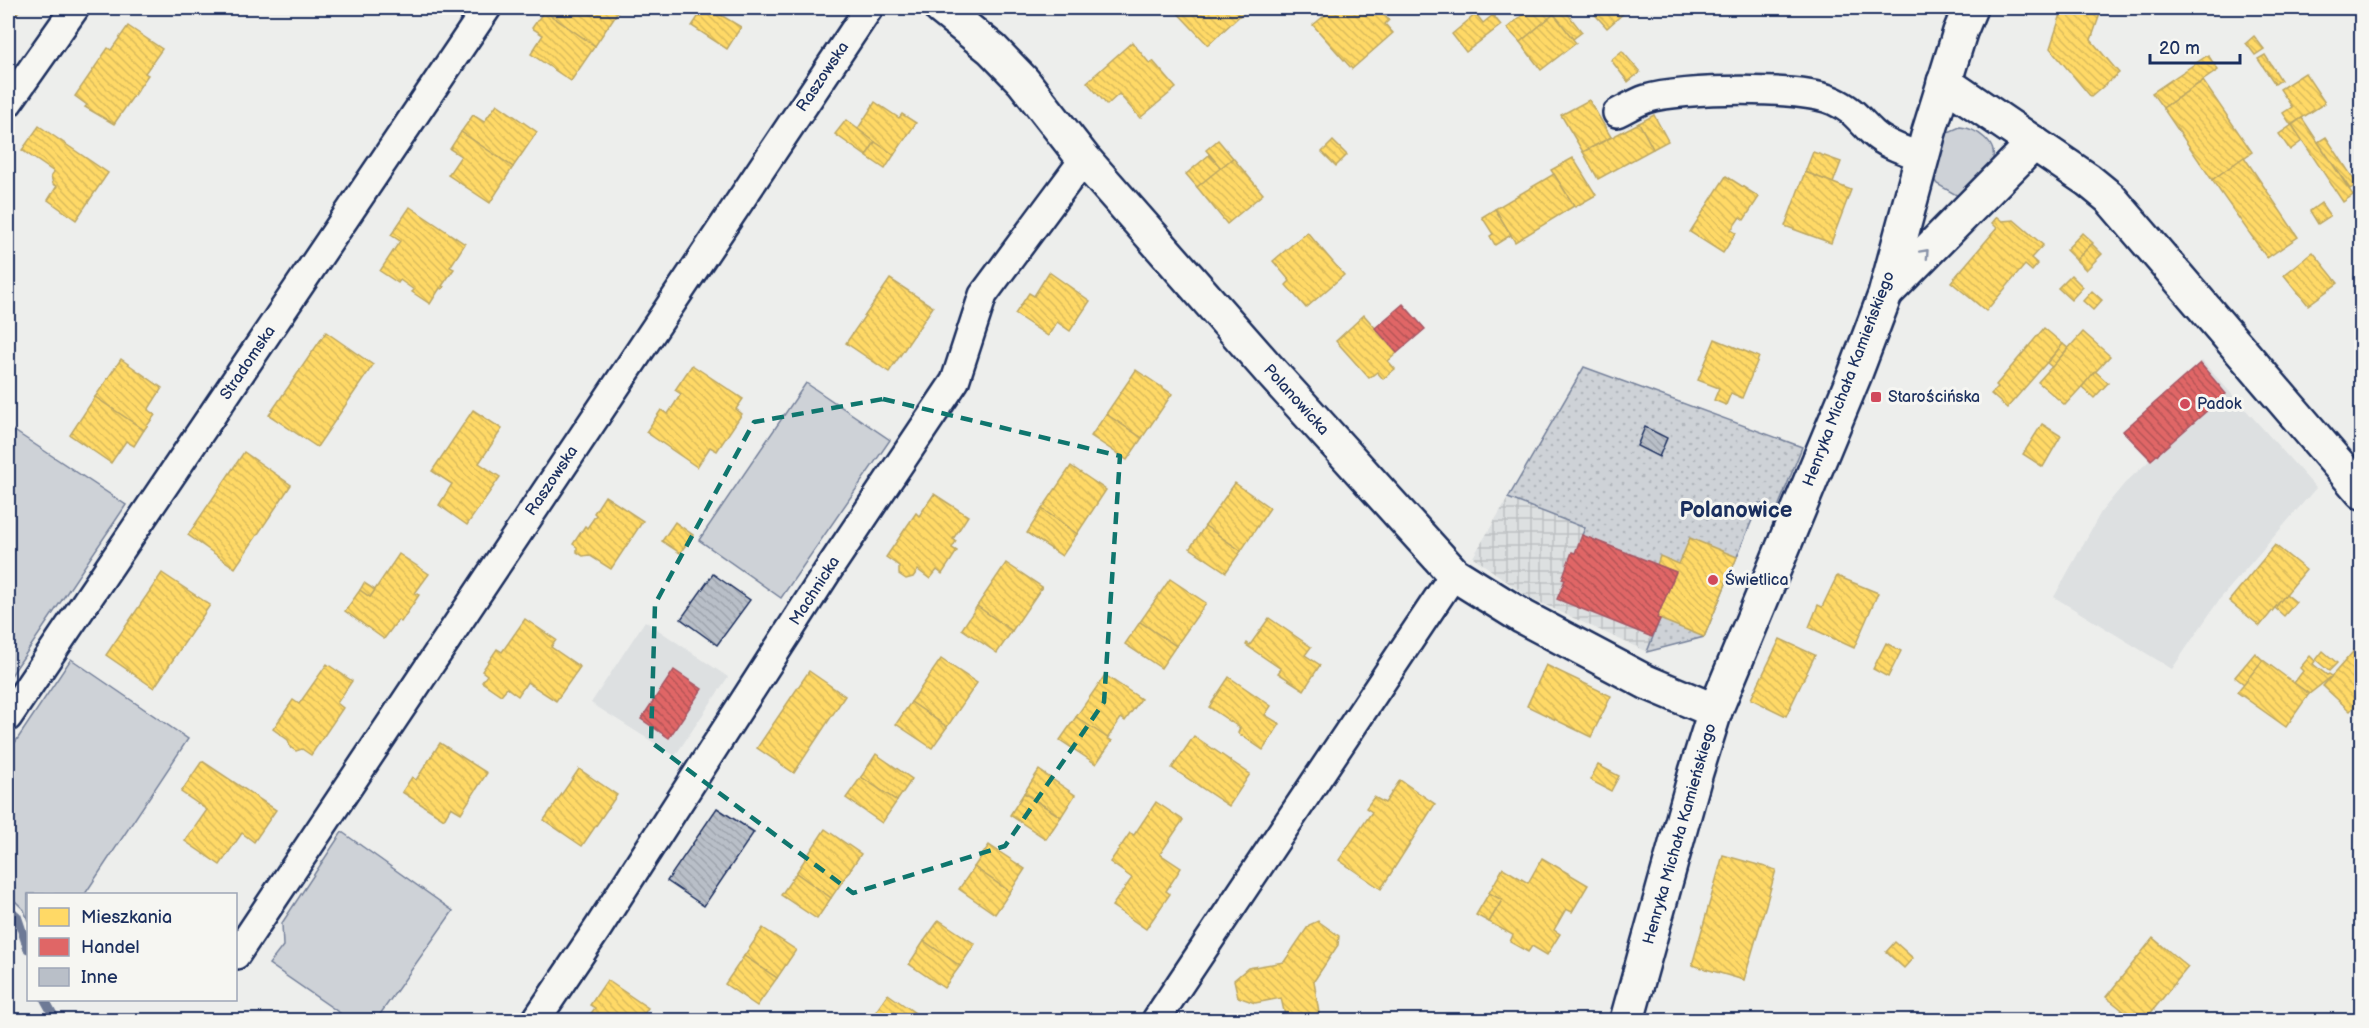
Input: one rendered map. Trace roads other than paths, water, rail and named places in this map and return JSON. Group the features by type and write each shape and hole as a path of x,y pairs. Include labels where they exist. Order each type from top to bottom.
{"street":[{"path":"8,103 75,8"},
{"name":"Stradomska","path":"8,717 487,8"},
{"name":"Raszowska","path":"237,954 869,8"},
{"name":"Polanowicka","path":"941,8 992,49 1023,81 1084,159 1272,373 1455,574 1523,617 1636,677 1715,711"},
{"name":"Henryka Michała Kamieńskiego","path":"1627,1020 1715,711 1855,374 1885,295 1944,82 1960,32 1971,8"},
{"path":"1944,82 2088,180 2110,198 2361,492"},
{"path":"1617,113 1646,99 1686,93 1799,92 1831,100 1854,112 1874,134 1891,145 1922,158"},
{"path":"1885,295 2034,143"},
{"name":"Machnicka","path":"536,1020 598,928 829,569 955,381 983,295 1084,159"},
{"path":"1156,1020 1455,574"}],"waterway":[{"path":"8,908 17,916 27,946"},
{"path":"46,1001 56,1020"}],"place":[{"name":"Starościńska","path":"1876,397"},
{"name":"Padok","path":"2185,404"},
{"name":"Świetlica","path":"1713,580"}],"district":[{"name":"Polanowice","path":"1736,510"}]}
